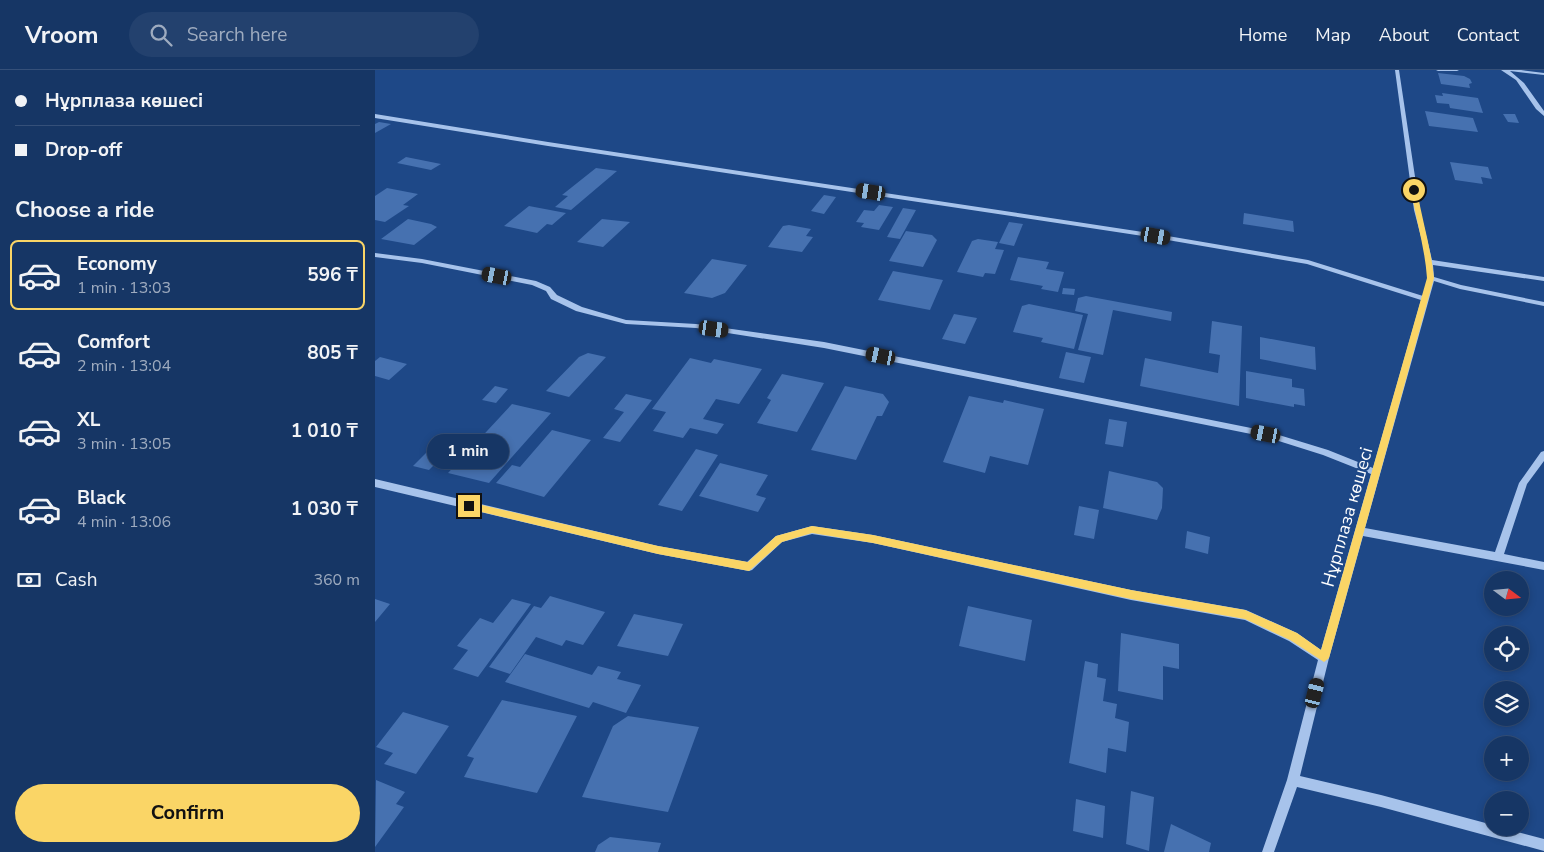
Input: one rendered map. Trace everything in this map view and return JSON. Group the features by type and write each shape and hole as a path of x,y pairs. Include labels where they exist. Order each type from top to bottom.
{"street":[{"name":"Нұрплаза көшесі","path":"1268,852 1293,780 1324,658 1431,278 1417,210 1397,70"},
{"path":"1438,70 1457,70"},
{"path":"1504,70 1544,74"},
{"path":"1504,70 1515,75 1523,82 1535,106 1544,114"},
{"path":"375,116 1156,236 1308,262 1426,299"},
{"path":"375,255 422,261 534,283 547,289 553,297 579,309 626,322 696,326 824,344 1266,434 1325,452 1377,472"},
{"path":"1429,262 1544,279"},
{"path":"1431,278 1460,287 1544,304"},
{"path":"1498,558 1523,483 1544,454"},
{"path":"375,483 658,550 749,567 779,539 812,530 873,539 1131,595 1245,615 1293,636 1324,658"},
{"path":"1361,530 1544,566"},
{"path":"1293,780 1381,801 1544,845"}],"building":[{"path":"1438,73 1464,76 1470,79 1472,83 1469,84 1470,88 1441,84"},
{"path":"1442,93 1478,98 1483,113 1450,108 1449,104 1437,103 1435,95 1443,96"},
{"path":"1425,111 1473,118 1478,132 1429,126"},
{"path":"1503,114 1515,114 1519,123 1508,122"},
{"path":"379,122 391,124 375,133 375,124"},
{"path":"406,157 441,164 431,170 397,163"},
{"path":"1450,162 1488,167 1492,179 1481,177 1483,184 1455,180"},
{"path":"596,168 617,171 571,210 555,207 568,196 562,195"},
{"path":"387,188 418,194 403,205 409,206 385,222 375,220 375,196"},
{"path":"824,195 836,197 824,214 811,211"},
{"path":"879,205 893,207 879,230 861,227 864,223 856,222 864,210 874,211"},
{"path":"529,206 566,213 552,225 547,224 537,233 504,226"},
{"path":"903,208 916,210 900,239 887,237"},
{"path":"1244,213 1293,221 1294,232 1243,224"},
{"path":"408,219 437,227 414,245 381,239"},
{"path":"602,219 630,222 603,247 577,242"},
{"path":"1009,222 1023,224 1014,246 999,243"},
{"path":"789,225 811,229 806,236 813,237 802,252 768,247 783,226"},
{"path":"906,231 932,235 937,240 923,267 889,261"},
{"path":"978,239 998,242 995,249 1004,250 995,274 985,273 983,277 957,272 972,241"},
{"path":"1018,257 1049,262 1046,269 1064,272 1058,292 1041,289 1043,286 1010,280"},
{"path":"712,259 747,265 725,293 712,298 684,293"},
{"path":"893,271 943,280 930,310 878,300"},
{"path":"1063,288 1075,289 1074,295 1062,294"},
{"path":"1086,296 1172,312 1171,321 1113,310 1103,355 1078,350 1088,314 1075,311 1078,298"},
{"path":"1029,304 1083,315 1074,349 1041,342 1043,338 1013,332 1022,306"},
{"path":"954,314 977,318 965,344 942,339"},
{"path":"1212,321 1242,326 1239,406 1140,386 1145,358 1218,373 1220,355 1209,353"},
{"path":"1260,337 1315,347 1316,370 1260,359"},
{"path":"1066,352 1091,357 1084,383 1059,378"},
{"path":"588,353 606,357 569,397 546,391 579,357"},
{"path":"380,357 407,364 389,380 375,376 375,361"},
{"path":"690,358 711,363 714,359 762,369 739,404 716,399 703,419 724,424 717,434 690,428 683,438 653,431 666,412 652,409"},
{"path":"1246,371 1292,379 1292,387 1304,389 1305,406 1294,404 1294,407 1246,398"},
{"path":"782,374 824,383 797,432 757,423 771,400 767,398"},
{"path":"495,386 508,389 496,403 482,400"},
{"path":"845,386 883,394 889,402 882,416 877,416 856,460 811,450"},
{"path":"626,394 652,400 620,442 603,438 624,412 614,409"},
{"path":"969,396 1003,403 1004,400 1044,409 1028,465 990,456 985,473 943,462"},
{"path":"512,404 551,413 489,483 448,473"},
{"path":"1109,419 1127,422 1123,447 1105,444"},
{"path":"552,430 591,440 544,497 496,483 512,465 520,467"},
{"path":"696,449 718,455 682,511 658,505"},
{"path":"429,450 445,454 429,470 413,466"},
{"path":"720,463 768,475 756,495 766,498 758,512 699,496"},
{"path":"1109,471 1157,482 1163,488 1162,508 1157,520 1103,508"},
{"path":"1079,506 1099,510 1094,539 1074,535"},
{"path":"1187,531 1210,537 1208,554 1185,548"},
{"path":"550,596 605,612 583,645 566,640 562,646 536,637 510,674 489,667 534,606 541,608"},
{"path":"375,599 390,604 375,622"},
{"path":"512,599 531,604 478,677 453,669 468,650 457,646 480,618 493,623"},
{"path":"968,606 1032,620 1025,661 959,646"},
{"path":"634,614 683,624 668,656 617,646"},
{"path":"1121,633 1179,644 1179,669 1163,666 1163,700 1118,691"},
{"path":"525,654 592,675 598,666 621,672 617,679 641,685 626,713 593,702 589,708 505,682"},
{"path":"1085,661 1098,664 1097,677 1106,679 1103,701 1117,704 1115,718 1129,722 1126,752 1108,748 1106,773 1069,763"},
{"path":"502,700 577,716 537,793 464,777 474,758 467,756"},
{"path":"403,712 449,726 416,774 384,764 393,753 376,747"},
{"path":"628,716 699,727 668,812 582,797 613,726"},
{"path":"376,780 405,792 396,804 404,807 375,847"},
{"path":"1131,791 1154,797 1149,851 1126,844"},
{"path":"1076,799 1105,806 1103,838 1073,831"},
{"path":"1171,824 1211,843 1209,852 1164,852"},
{"path":"610,837 661,843 658,852 595,852 598,845"}],"route":[{"path":"469,506 658,550 749,567 779,539 812,530 873,539 1131,595 1245,615 1293,636 1324,658 1431,278 1428,252 1414,190"}]}
